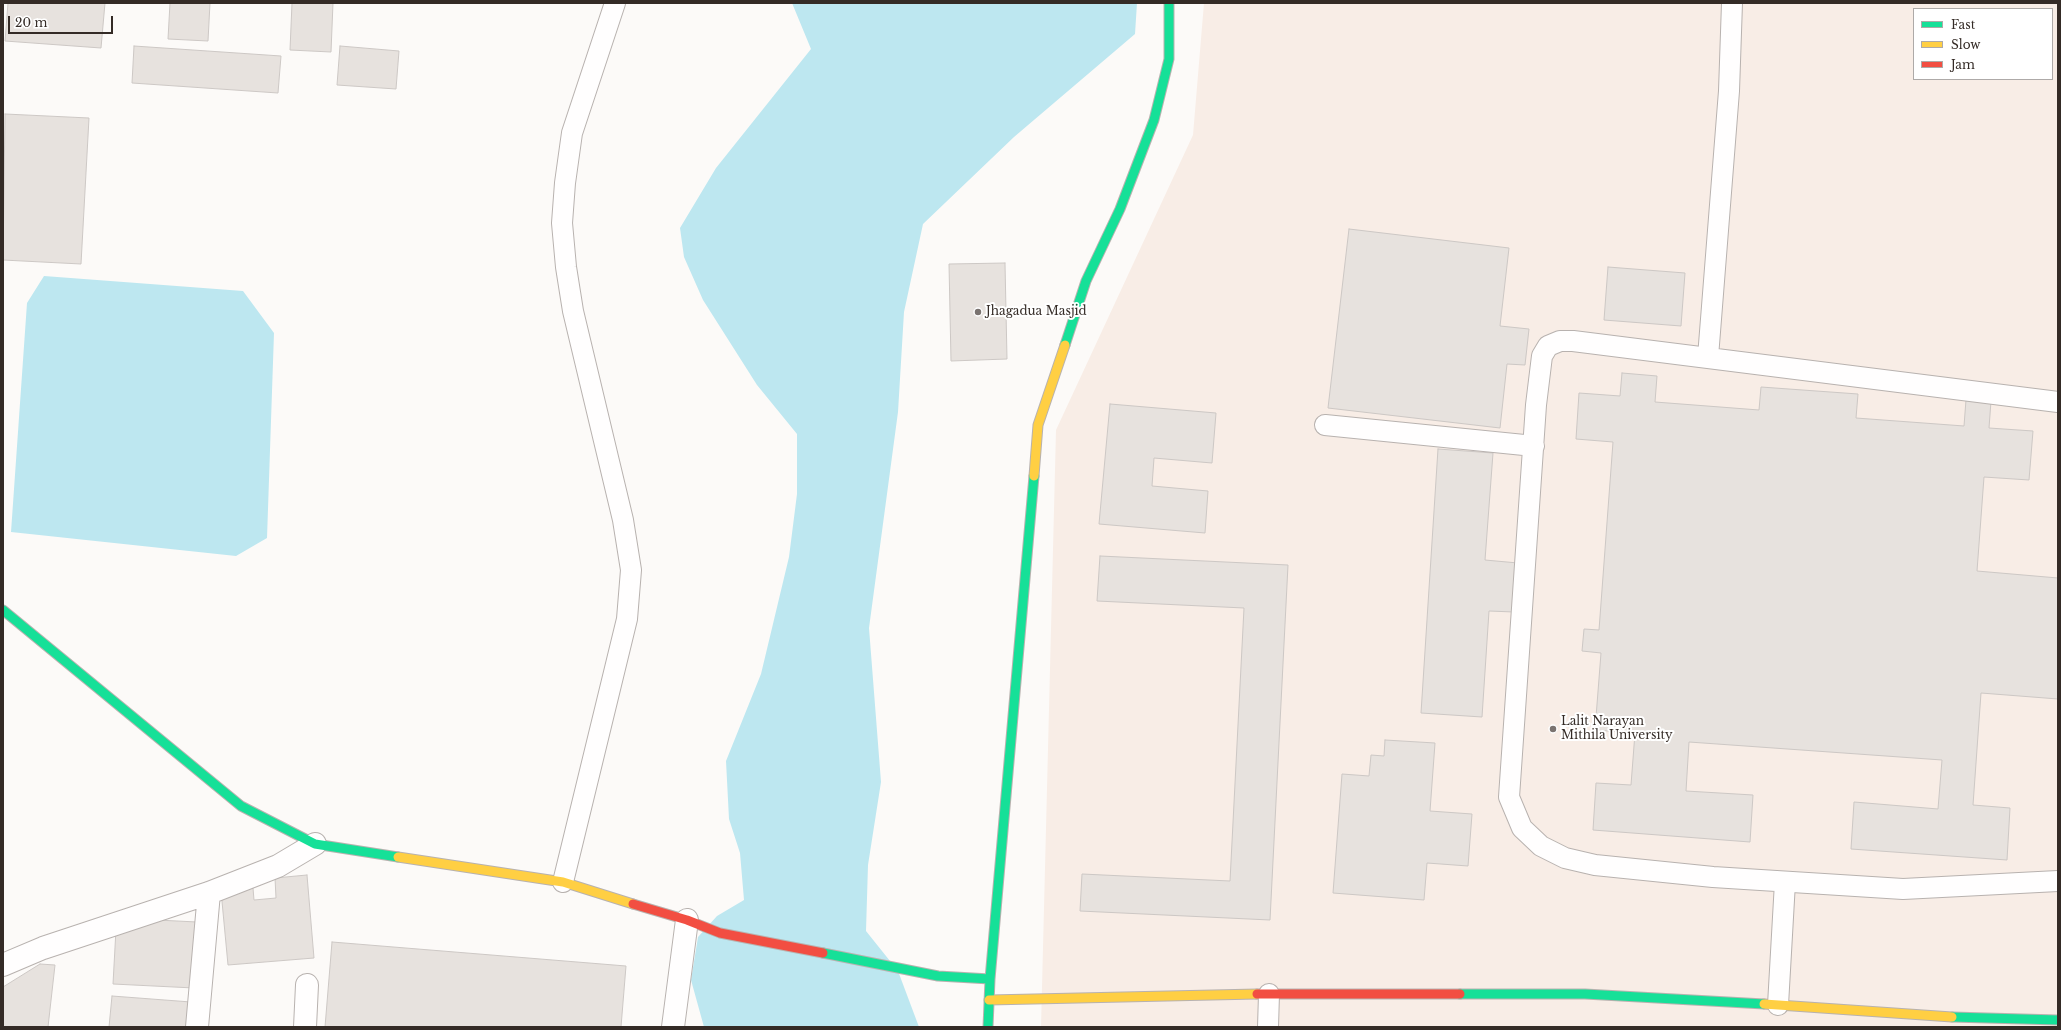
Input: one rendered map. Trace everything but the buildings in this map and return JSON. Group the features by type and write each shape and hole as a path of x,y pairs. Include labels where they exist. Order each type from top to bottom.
{"street":[{"path":"988,1027 990,979 1038,425 1086,281 1120,209 1154,120 1169,59 1169,3"},
{"path":"3,610 241,806 315,844 564,882 687,920 720,934 938,976 990,979"},
{"path":"3,965 43,948 209,893 278,866 315,844"},
{"path":"197,1027 209,893"},
{"path":"673,1027 687,920"},
{"path":"305,1027 307,985"},
{"path":"989,1000 1269,994 1585,994 1778,1005 1964,1018 2058,1020"}],"lane":[{"path":"564,882 627,619 631,570 623,520 573,311 566,267 562,223 565,183 572,133 615,3"},
{"path":"1708,357 1729,91 1732,3"},
{"path":"2058,402 1574,341 1560,341 1548,346 1542,356 1534,446 1509,797 1522,828 1541,846 1565,858 1595,865 1713,877 1903,889 2058,881"},
{"path":"1326,425 1534,446"},
{"path":"1778,1005 1785,882"},
{"path":"1268,1027 1269,994"}],"shaded area":[{"name":"Lalit Narayan Mithila University","path":"1204,3 2058,3 2058,1027 1041,1027 1056,430 1193,135"}],"water":[{"path":"792,3 1137,3 1135,34 1014,137 923,224 904,312 898,412 869,628 881,782 868,865 866,931 898,971 919,1027 704,1027 691,980 698,937 717,916 744,900 740,853 729,819 726,761 761,674 789,557 797,494 797,434 757,385 703,300 684,257 680,228 716,168 811,49"},
{"path":"44,276 243,291 274,333 267,538 236,556 11,532 27,303"}],"traffic: fast":[{"path":"1065,345 1086,281 1120,209 1154,120 1169,59 1169,3"},
{"path":"988,1027 990,979 1034,476"},
{"path":"3,610 241,806 315,844 398,857"},
{"path":"823,953 938,976 990,979"},
{"path":"1460,994 1585,994 1764,1004"},
{"path":"1952,1017 2058,1020"}],"traffic: slow":[{"path":"1034,476 1038,425 1065,345"},
{"path":"398,857 563,882 633,904"},
{"path":"989,1000 1257,994"},
{"path":"1764,1004 1952,1017"}],"traffic: jam":[{"path":"633,904 687,920 720,933 823,953"},
{"path":"1257,994 1460,994"}],"place":[{"name":"Jhagadua Masjid","path":"978,312"},
{"name":"Lalit Narayan Mithila University","path":"1553,729"}]}
